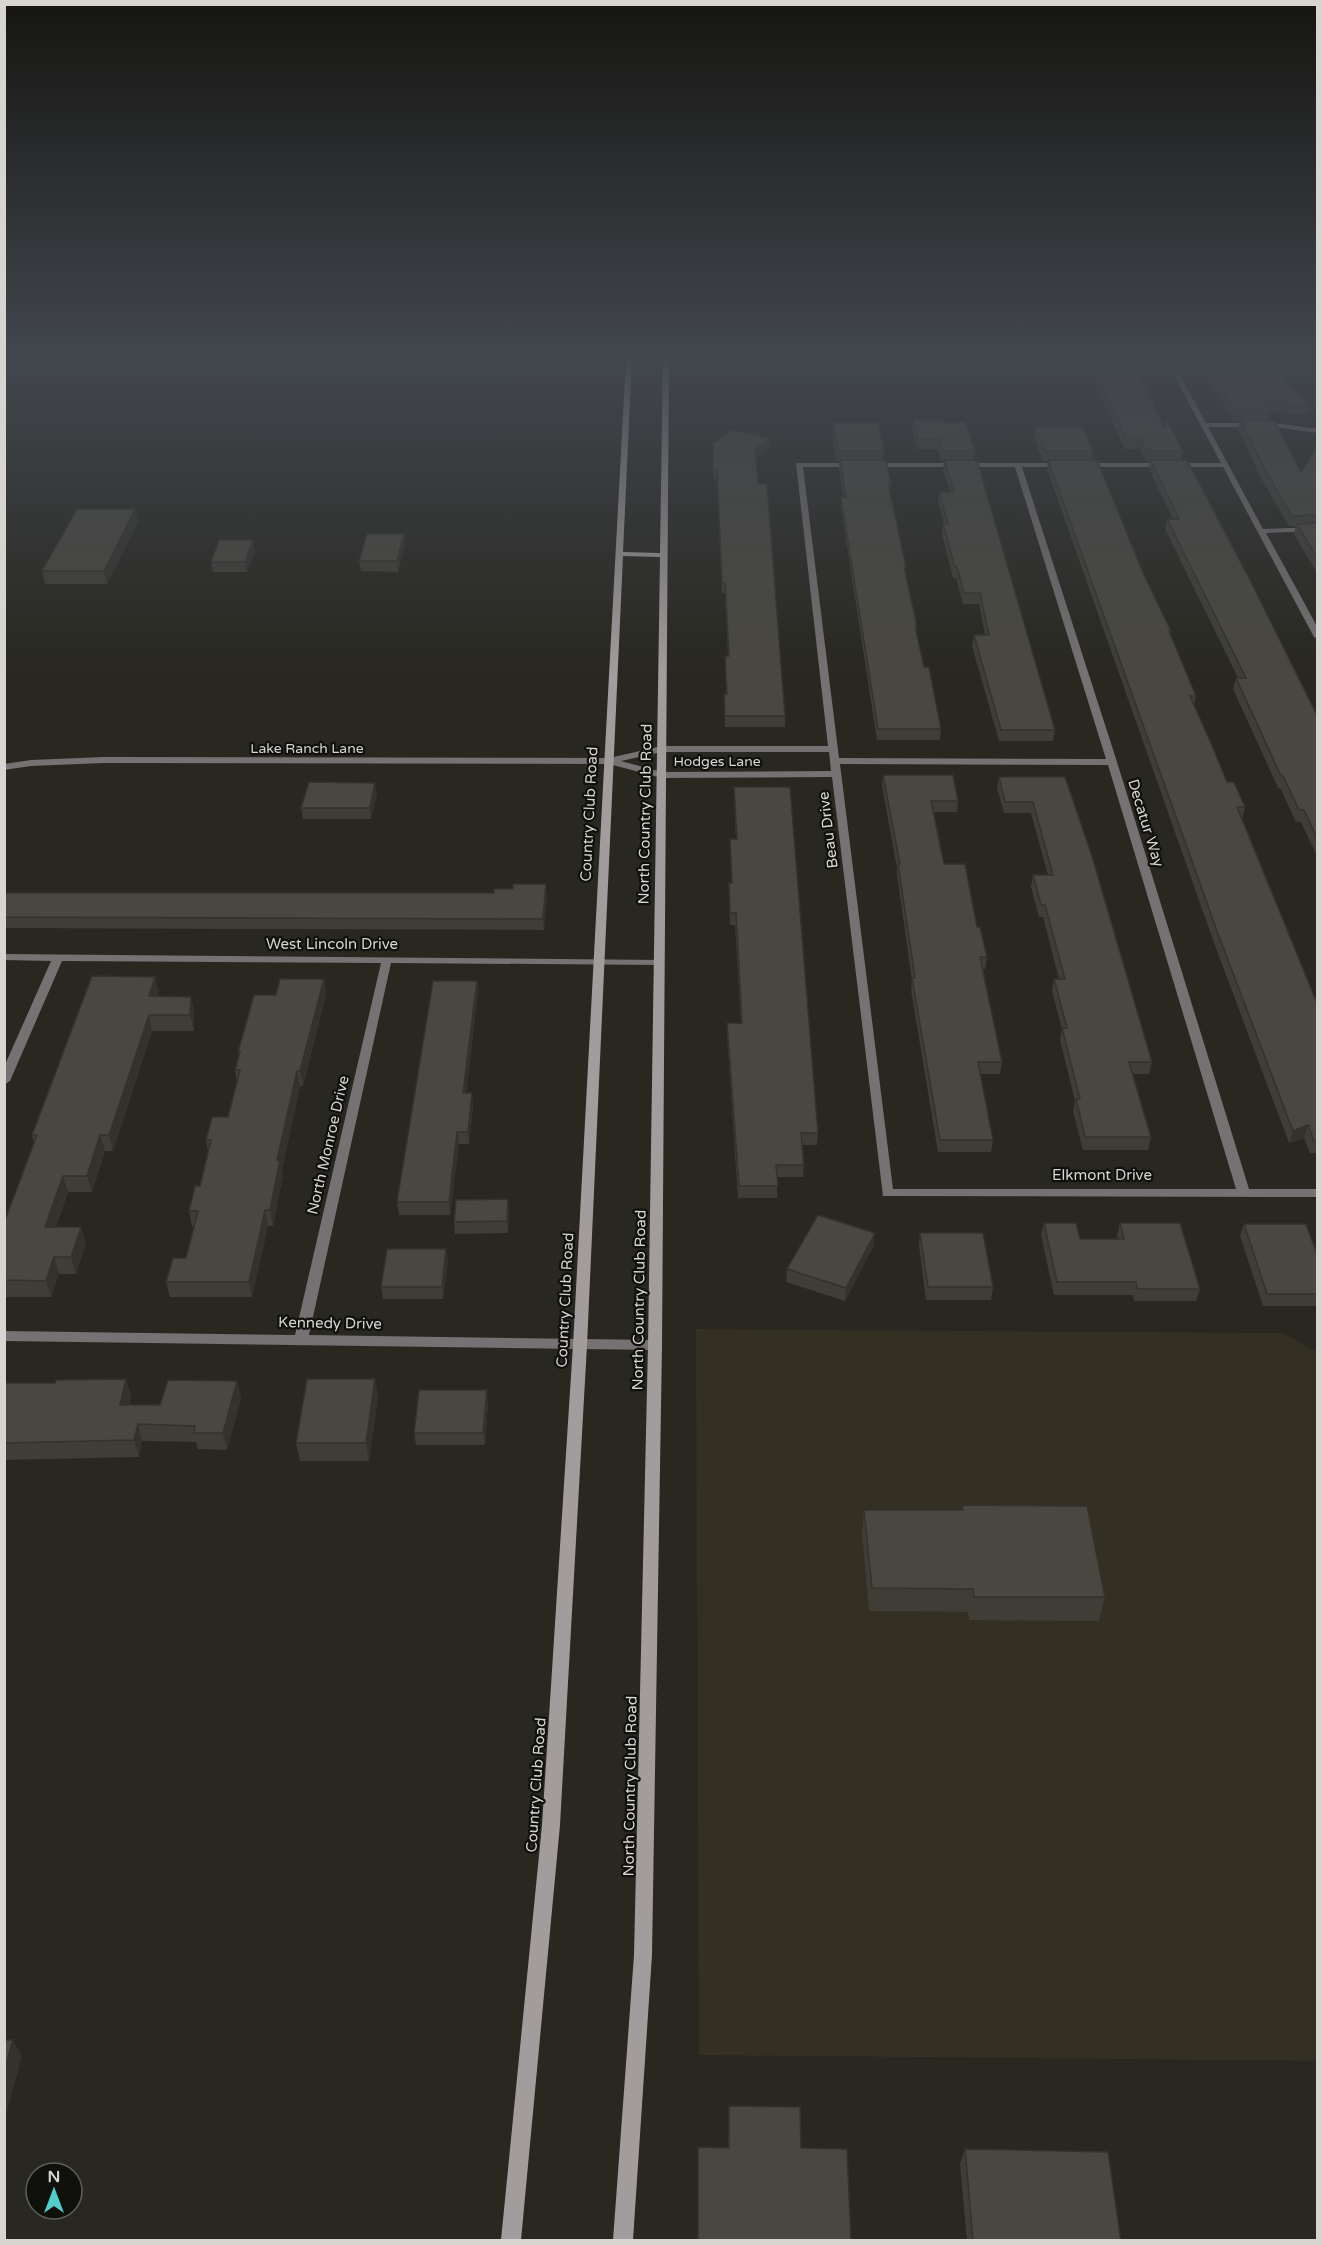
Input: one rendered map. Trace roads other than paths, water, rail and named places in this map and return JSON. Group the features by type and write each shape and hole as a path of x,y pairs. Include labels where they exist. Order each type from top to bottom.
{"main road":[{"name":"Country Club Road","path":"511,2241 551,1825 580,1345 623,464"},
{"name":"North Country Club Road","path":"623,2241 643,1955 655,1345 665,464"},
{"path":"618,554 664,555"}],"street":[{"name":"Beau Drive","path":"887,1193 799,465 1018,465"},
{"path":"1018,465 1227,465 1317,637"},
{"name":"Decatur Way","path":"1018,465 1112,762 1243,1191"},
{"path":"1262,531 1317,530"},
{"name":"Hodges Lane","path":"609,761 662,749 833,749"},
{"name":"Lake Ranch Lane","path":"4,767 31,763 104,760 609,761"},
{"name":"Hodges Lane","path":"609,761 662,775 836,774"},
{"path":"835,761 1112,762"},
{"name":"West Lincoln Drive","path":"4,957 659,962"},
{"path":"4,1081 58,958"},
{"name":"North Monroe Drive","path":"301,1339 387,959"},
{"name":"Elkmont Drive","path":"887,1193 1243,1191 1317,1193"},
{"name":"Kennedy Drive","path":"4,1336 655,1345"}]}
